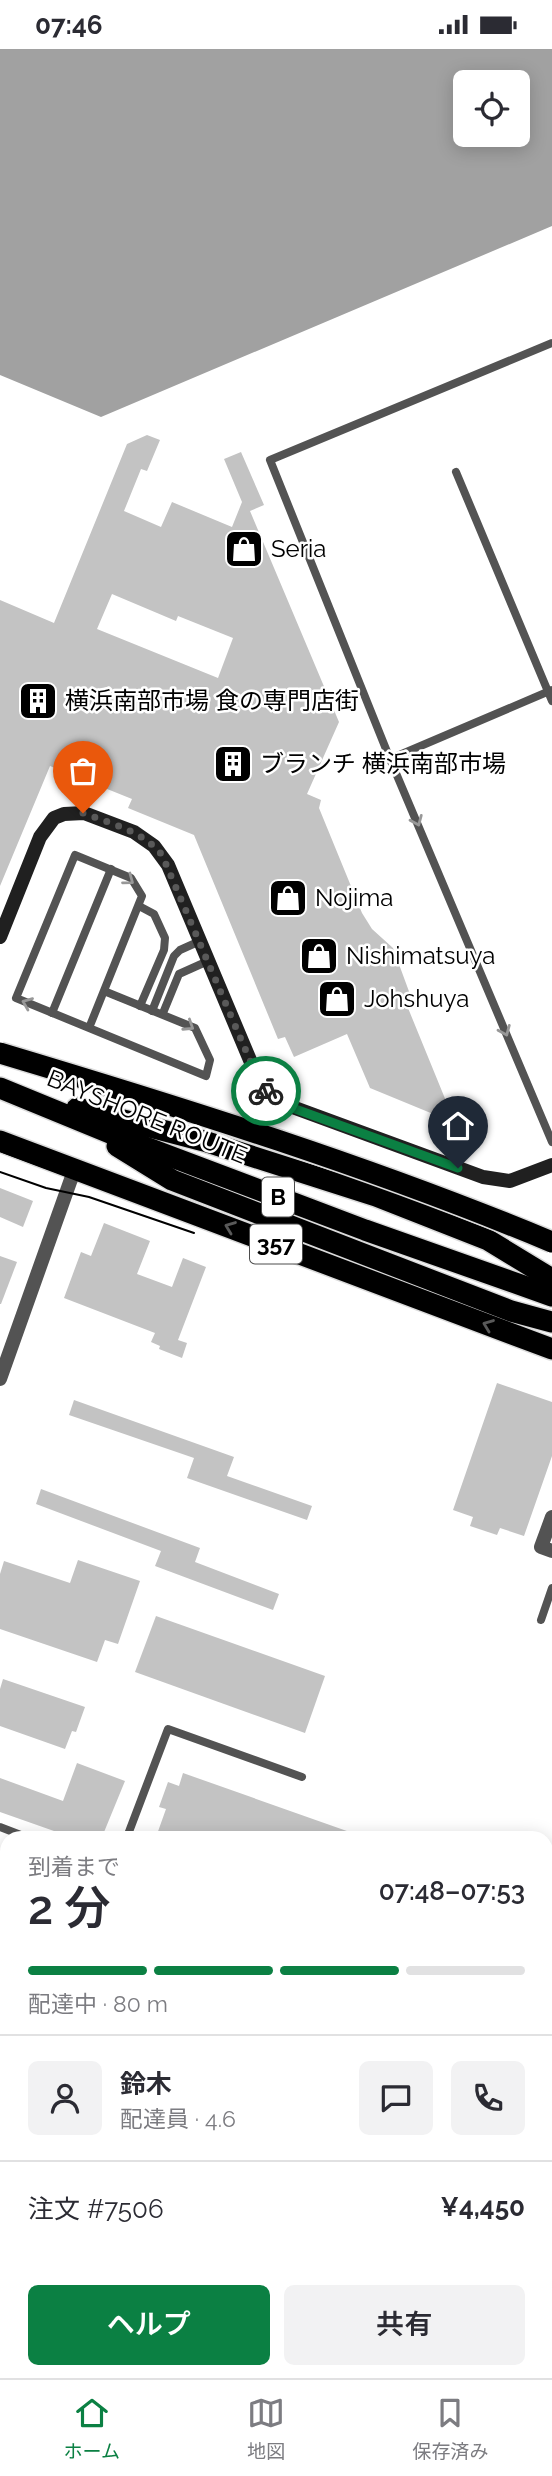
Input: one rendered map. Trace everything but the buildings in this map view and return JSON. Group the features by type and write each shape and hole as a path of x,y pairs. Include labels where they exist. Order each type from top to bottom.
{"highway":[{"name":"BAYSHORE ROUTE","path":"0,1052 173,1105 371,1171 552,1243"},
{"name":"BAYSHORE ROUTE","path":"3,1089 63,1109 134,1142 365,1230 552,1296"},
{"path":"63,1109 204,1140 376,1196 488,1240 552,1279"},
{"path":"63,1109 172,1180 511,1311 552,1321"},
{"name":"357","path":"0,1141 552,1349"},
{"path":"134,1142 203,1159 488,1260 552,1287"},
{"path":"134,1142 226,1192 552,1309"}],"street":[{"path":"0,937 46,827 54,818 74,812 83,813 134,832 154,846 168,865 258,1079 276,1101 483,1177 510,1181 552,1165"},
{"path":"0,1379 75,1168"},
{"path":"552,1517 541,1547 552,1551"}],"lane":[{"path":"552,343 270,460 390,759 552,1142"},
{"path":"456,472 552,701"},
{"path":"390,759 552,690"},
{"path":"89,1028 142,894 134,881 75,855 16,998 205,1076 210,1060 198,1030 163,1013 104,991"},
{"path":"52,1013 111,869"},
{"path":"139,906 154,913 165,942 140,1006"},
{"path":"152,1011 174,956 180,950 200,941"},
{"path":"163,1013 179,974 208,961"},
{"path":"541,1620 552,1588"},
{"path":"129,1831 168,1729 302,1777"}],"shaded area":[{"path":"0,49 552,49 552,226 101,417 0,375"}],"tram line":[{"path":"0,1151 552,1355"},
{"path":"0,1172 46,1188 89,1197 194,1233"}],"way so far":[{"path":"83,813 134,832 145,838 162,855 255,1072 266,1091"}],"place":[{"name":"Seria","path":"244,549"},
{"name":"横浜南部市場 食の専門店街","path":"38,701"},
{"name":"ブランチ 横浜南部市場","path":"233,764"},
{"name":"Nojima","path":"288,898"},
{"name":"Nishimatsuya","path":"319,956"},
{"name":"Johshuya","path":"337,999"}],"route":[{"path":"266,1091 276,1101 287,1106 458,1168"}]}
